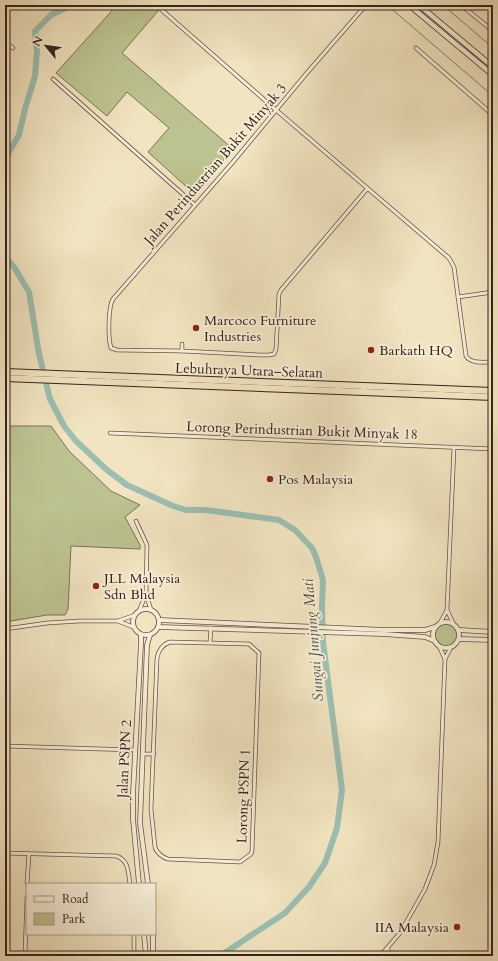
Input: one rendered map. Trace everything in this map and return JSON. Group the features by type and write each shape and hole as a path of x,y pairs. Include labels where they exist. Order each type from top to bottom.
{"highway":[{"name":"Lebuhraya Utara–Selatan","path":"5,372 51,377 493,397"},
{"name":"Lebuhraya Utara–Selatan","path":"5,378 35,376"},
{"name":"Lebuhraya Utara–Selatan","path":"51,377 493,392"}],"main road":[{"path":"409,5 493,75"},
{"path":"419,5 493,67"}],"street":[{"path":"156,5 367,189 451,260 454,266 467,358 473,362 493,362"},
{"name":"Jalan Perindustrian Bukit Minyak 3","path":"182,351 117,350 111,348 110,307 112,301 366,5"},
{"path":"461,5 493,31"},
{"path":"5,42 13,48"},
{"path":"416,48 493,115"},
{"path":"53,79 195,205"},
{"path":"182,344 182,351 259,355 274,354 276,349 279,294 281,290 367,189"},
{"path":"458,297 493,292"},
{"name":"Lorong Perindustrian Bukit Minyak 18","path":"110,433 493,449"},
{"path":"380,956 404,928 425,889 434,866 438,842 445,659 451,647 459,639 459,630 453,623 448,610 454,447"},
{"path":"118,621 133,627 140,635 150,635 158,627 159,620 151,610 146,594 147,546 136,520"},
{"path":"133,627 133,619 139,611 146,594"},
{"path":"139,611 151,610"},
{"path":"434,641 433,634 435,628 448,610"},
{"path":"5,629 47,623 118,621 135,615"},
{"path":"159,620 384,630 425,630 435,628"},
{"path":"440,623 449,621 453,623"},
{"path":"158,627 425,637 434,641 439,646 445,659"},
{"path":"210,642 211,628"},
{"path":"459,630 493,632"},
{"name":"Jalan PSPN 2","path":"139,883 133,819 141,644 140,635"},
{"name":"Jalan PSPN 2","path":"148,883 140,822 147,645 150,635"},
{"path":"459,639 493,640"},
{"name":"Lorong PSPN 1","path":"170,642 210,642 249,644 259,653 260,656 252,851 251,854 237,863 168,859 156,850 152,809 158,652 166,643 170,642"},
{"path":"439,646 451,647"},
{"path":"5,746 135,750"},
{"path":"143,754 154,754"},
{"path":"5,853 116,856 121,858 128,866 130,883"},
{"path":"28,883 29,854"},
{"path":"25,954 26,926"},
{"path":"134,935 134,956"},
{"path":"144,935 146,956"},
{"path":"152,935 153,956"},
{"path":"388,948 388,956"}],"green space":[{"path":"117,5 149,5 158,11 122,53 233,149 202,186 189,189 148,152 169,128 127,92 107,116 56,73"},
{"path":"5,426 51,426 69,451 111,491 140,505 125,517 140,545 140,549 71,546 68,609 65,615 47,615 5,622"},
{"path":"446,623 454,627 458,635 454,643 446,647 438,643 434,635 438,627"}],"waterway":[{"name":"Sungai Junjung Mati","path":"5,162 19,135 35,76 37,50 35,31 51,15 72,5"},
{"path":"387,5 493,96"},
{"path":"443,5 493,48"},
{"path":"5,145 5,148 9,152"},
{"name":"Sungai Junjung Mati","path":"5,257 14,267 29,292 39,354 50,399 64,426 76,441 107,470 127,485 173,506 186,510 206,510 279,520 295,530 312,548 316,557 323,580 323,642 342,790 337,828 325,863 309,887 285,913 220,956"}],"place":[{"name":"Marcoco Furniture Industries","path":"196,328"},
{"name":"Barkath HQ","path":"371,350"},
{"name":"Pos Malaysia","path":"270,479"},
{"name":"JLL Malaysia Sdn Bhd","path":"96,586"},
{"name":"IIA Malaysia","path":"457,927"}]}
